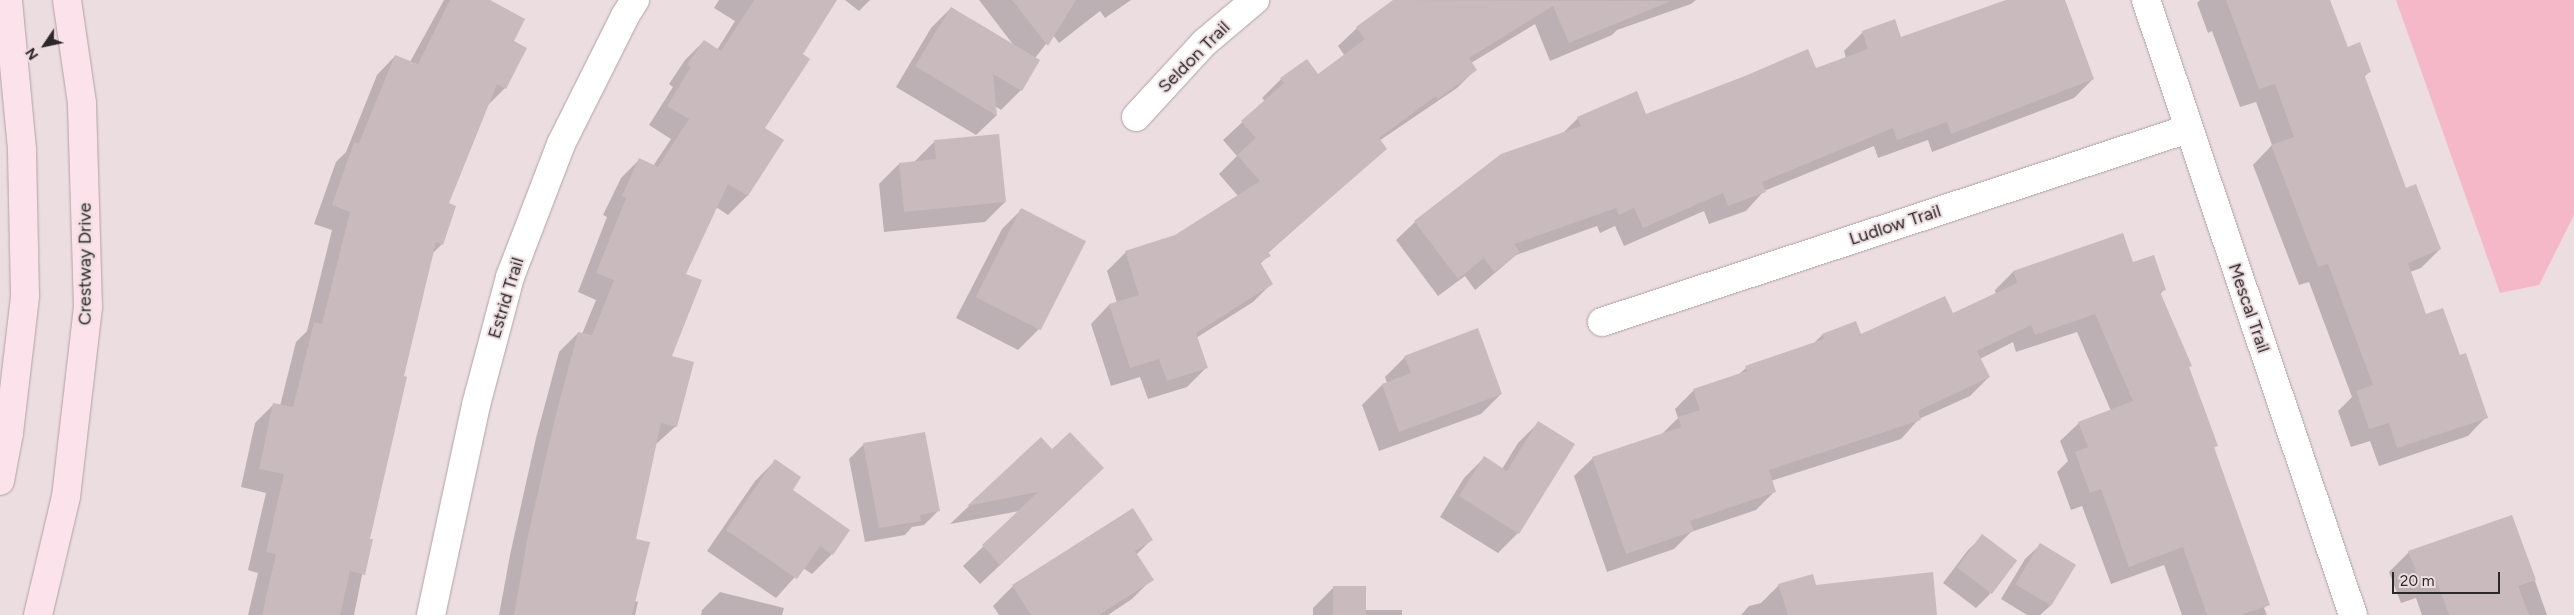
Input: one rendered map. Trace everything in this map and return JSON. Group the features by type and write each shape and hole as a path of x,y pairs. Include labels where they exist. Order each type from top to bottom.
{"street":[{"path":"0,481 9,433 25,296 22,149 8,0"},
{"name":"Crestway Drive","path":"38,615 66,497 88,307 82,102 67,0"},
{"name":"Estrid Trail","path":"431,615 476,405 510,277 561,144 635,0"},
{"name":"Seldon Trail","path":"1136,116 1204,42 1255,0"},
{"name":"Mescal Trail","path":"2146,0 2353,615"},
{"name":"Ludlow Trail","path":"1602,322 2188,129"}],"shaded area":[{"path":"2396,0 2574,0 2574,215 2539,285 2500,293"}],"building":[{"path":"450,0 490,0 525,19 514,41 527,48 506,89 497,84 449,203 456,206 443,245 436,242 404,376 407,377 370,539 373,539 365,575 350,571 340,615 262,615 276,554 266,552 284,474 259,469 273,403 293,407 314,322 322,324 350,212 332,205 354,142 359,143 395,55 418,64"},
{"path":"754,0 837,0 803,54 810,59 765,128 784,140 748,196 728,184 686,274 702,280 672,356 694,362 677,427 661,423 636,539 650,542 632,615 514,615 528,535 555,418 578,332 592,335 614,280 596,273 626,198 622,196 639,158 658,167 689,119 667,106 691,67 687,65 704,40 721,51"},
{"path":"1012,0 1076,0 1048,46"},
{"path":"1393,0 1671,1 1569,43 1553,6 1469,58 1477,70 1438,99 1436,96 1379,138 1387,149 1268,252 1271,256 1260,262 1273,284 1196,333 1208,368 1167,381 1159,359 1130,368 1109,304 1139,295 1125,251 1175,235 1260,181 1237,155 1256,138 1241,121 1284,83 1280,78 1307,59 1318,74 1365,39 1356,27"},
{"path":"2006,0 2065,0 2094,79 1951,134 1947,122 1897,140 1893,128 1762,182 1766,192 1728,206 1723,193 1643,228 1634,208 1619,215 1616,208 1514,244 1520,252 1494,272 1484,258 1458,279 1414,221 1501,154 1581,126 1577,117 1637,91 1646,114 1745,76 1808,49 1816,68 1868,49 1862,31 1895,19 1901,37"},
{"path":"2226,0 2330,0 2348,47 2360,42 2371,72 2364,74 2406,188 2416,184 2441,249 2408,263 2426,314 2443,308 2460,355 2466,353 2488,418 2397,448 2389,423 2369,429 2356,391 2373,385 2328,264 2318,267 2271,145 2294,137 2275,84 2259,89"},
{"path":"951,7 1040,60 1022,91 993,74 997,116 915,66"},
{"path":"999,134 1006,202 904,212 899,163 936,159 934,140"},
{"path":"1021,208 1086,241 1041,330 976,297"},
{"path":"2123,233 2133,262 2154,255 2166,290 2160,292 2192,366 2189,367 2218,446 2214,447 2270,605 2241,615 2207,615 2183,547 2129,567 2101,489 2090,493 2075,452 2088,447 2078,422 2133,401 2095,314 2035,335 2031,325 1977,351 1990,377 1918,411 1921,420 1769,470 1776,492 1690,521 1694,531 1626,554 1592,457 1681,427 1678,417 1700,410 1693,389 1747,371 1745,366 1824,339 1822,334 1856,321 1861,334 1945,296 1953,313 2017,283 2013,271"},
{"path":"1478,328 1502,394 1399,432 1382,384 1411,373 1404,356"},
{"path":"1538,421 1575,444 1519,534 1459,496 1484,456 1507,471"},
{"path":"925,432 940,511 920,515 921,521 879,528 863,443"},
{"path":"1070,432 1104,468 1000,565 982,545 1038,492 967,506 1041,437 1052,449"},
{"path":"775,459 801,477 793,490 850,530 833,555 820,546 797,579 726,530"},
{"path":"1133,508 1153,540 1135,551 1154,580 1099,615 1031,615 1012,585"},
{"path":"2512,515 2536,580 2518,586 2529,615 2449,615 2436,579 2421,584 2408,551"},
{"path":"1982,534 2017,560 1992,594 1957,568"},
{"path":"2040,543 2076,565 2051,606 2015,584"},
{"path":"1933,572 1937,615 1788,615 1778,584 1813,574 1816,585"},
{"path":"1333,586 1366,586 1366,615 1333,615"}]}
